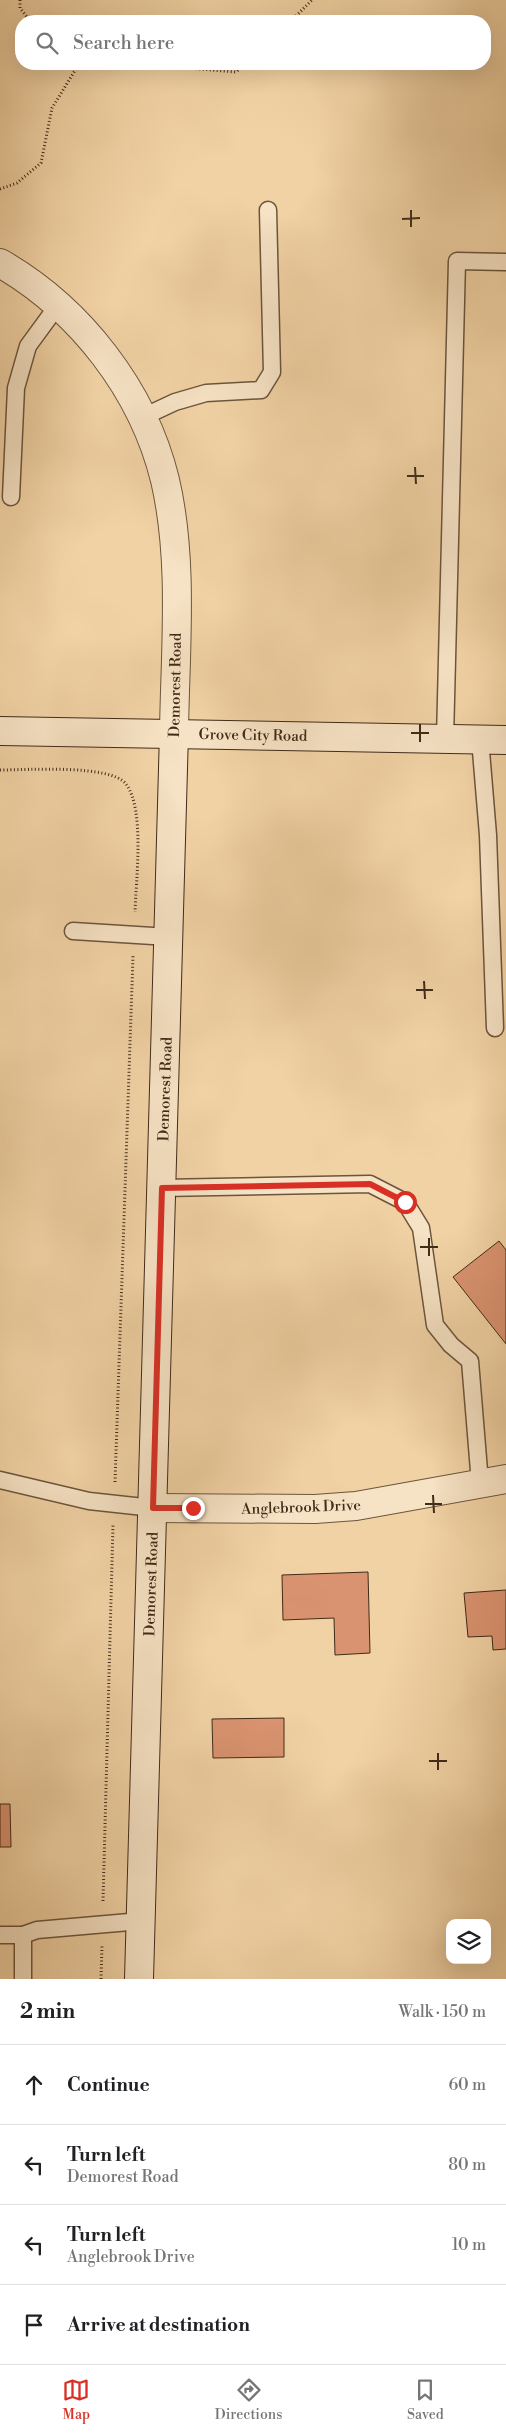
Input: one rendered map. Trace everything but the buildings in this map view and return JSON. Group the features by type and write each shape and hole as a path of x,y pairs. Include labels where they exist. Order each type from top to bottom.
{"street":[{"name":"Demorest Road","path":"0,263 73,318 96,344 115,370 143,417 165,481 173,543 176,588 174,733 139,1979"},
{"name":"Grove City Road","path":"0,731 493,739"},
{"name":"Anglebrook Drive","path":"153,1508 315,1509 356,1506 493,1481"}],"lane":[{"path":"143,417 176,402 206,393 260,390 272,372 268,210"},
{"path":"445,739 457,261 506,262"},
{"path":"11,497 16,388 28,346 58,305"},
{"path":"493,739 488,835 495,1028"},
{"path":"73,931 169,937"},
{"path":"162,1188 370,1184 405,1202 421,1228 435,1325 451,1345 470,1361 493,1481"},
{"path":"0,1480 89,1501 153,1508"},
{"path":"0,1935 23,1935 37,1930 141,1921"},
{"path":"23,1935 23,1979"}],"path":[{"path":"20,0 20,8 25,15"},
{"path":"297,15 312,0"},
{"path":"0,189 17,183 41,162 52,108 75,70"},
{"path":"212,70 236,72 238,70"},
{"path":"0,770 96,771 114,776 126,784 138,814 114,1504 101,1979"}],"route":[{"path":"193,1508 153,1508 162,1188 336,1183 370,1184 405,1202"}]}
